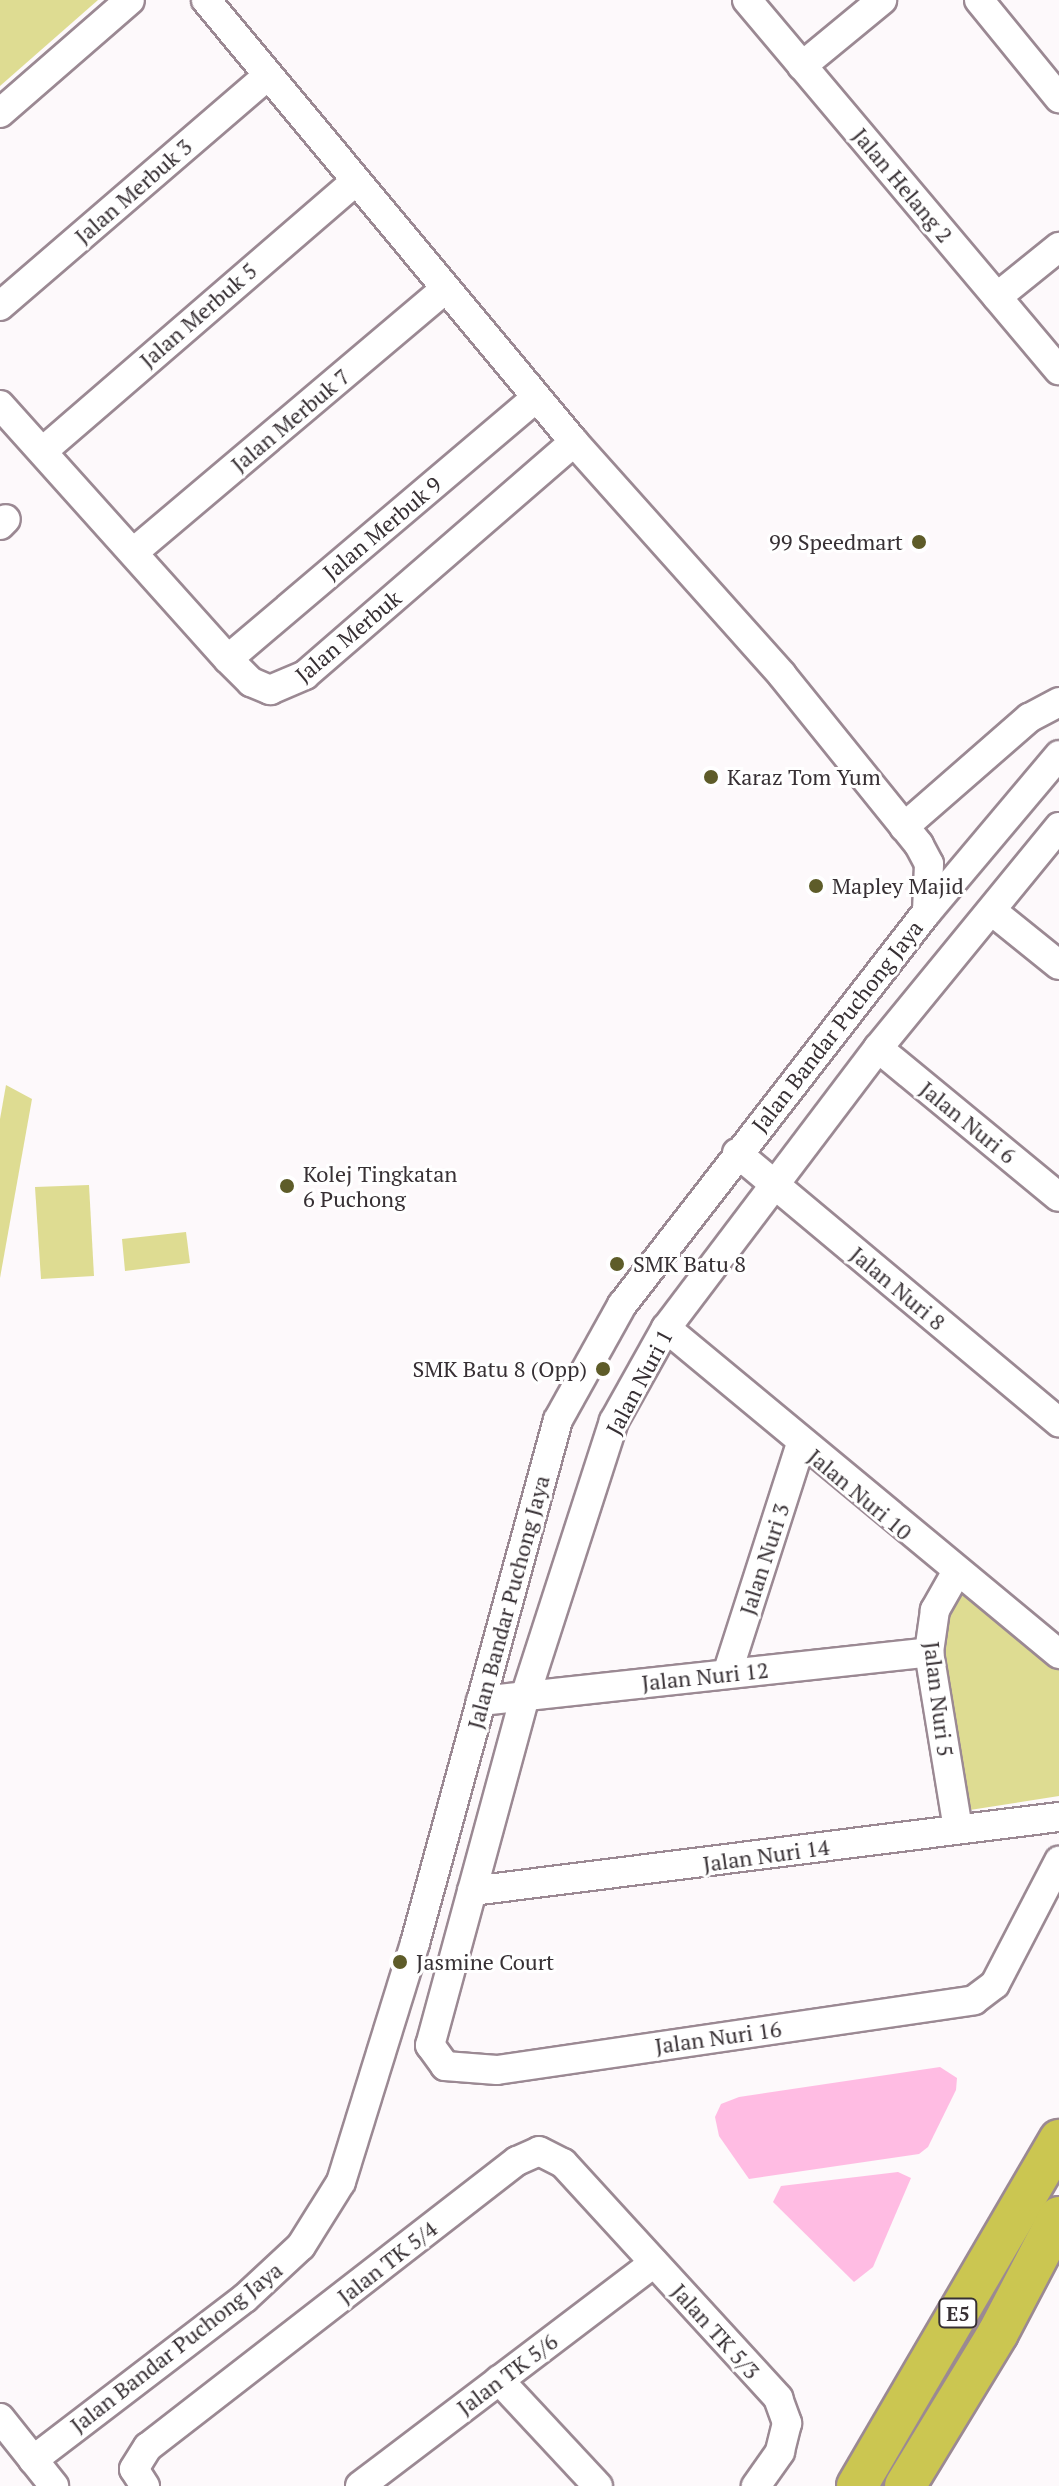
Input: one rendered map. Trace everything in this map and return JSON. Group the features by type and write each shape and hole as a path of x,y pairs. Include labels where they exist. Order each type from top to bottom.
{"highway":[{"name":"E5","path":"857,2486 1059,2140"},
{"name":"E5","path":"905,2486 998,2333 1059,2217"}],"street":[{"path":"0,113 130,0"},
{"path":"206,0 536,398 782,675 904,827 929,864 927,912"},
{"name":"Jalan Helang 2","path":"747,0 1059,370"},
{"path":"802,66 882,0"},
{"path":"979,0 1059,98"},
{"name":"Jalan Merbuk 3","path":"0,306 267,76"},
{"name":"Jalan Merbuk 5","path":"43,451 356,181"},
{"path":"997,297 1059,247"},
{"name":"Jalan Merbuk 7","path":"135,551 445,289"},
{"name":"Jalan Merbuk 9","path":"228,659 536,398"},
{"name":"Jalan Merbuk","path":"0,405 135,551 228,659 259,688 293,683 574,442"},
{"path":"904,827 1029,718 1059,702"},
{"name":"Jalan Bandar Puchong Jaya","path":"33,2460 245,2298 301,2246 341,2182 481,1701 558,1420 622,1305 927,912 1059,755"},
{"path":"1021,802 1059,771"},
{"name":"Jalan Nuri 1","path":"430,2045 525,1696 614,1421 666,1328 878,1048 1059,827"},
{"path":"992,911 1059,965"},
{"name":"Jalan Nuri 6","path":"878,1048 1059,1197"},
{"name":"Jalan Nuri 8","path":"737,1153 1059,1422"},
{"name":"Jalan Nuri 10","path":"666,1328 956,1573 1059,1654"},
{"name":"Jalan Nuri 3","path":"727,1674 801,1444"},
{"name":"Jalan Nuri 5","path":"956,1573 935,1610 929,1652 958,1829"},
{"name":"Jalan Nuri 12","path":"481,1701 929,1652"},
{"name":"Jalan Nuri 14","path":"472,1891 1059,1817"},
{"name":"Jalan Nuri 16","path":"430,2045 445,2066 497,2070 974,2000 995,1984 1004,1970 1059,1861"},
{"name":"Jalan TK 5/4","path":"145,2486 134,2469 148,2447 517,2161 539,2151 563,2163 654,2263"},
{"name":"Jalan TK 5/6","path":"362,2485 654,2263"},
{"name":"Jalan TK 5/3","path":"654,2263 778,2398 787,2423 783,2437 756,2486"},
{"path":"499,2380 598,2486"},
{"path":"0,2418 54,2486"}],"shaded area":[{"path":"0,0 98,0 0,86"},
{"path":"6,1085 32,1099 0,1278 0,1119"},
{"path":"89,1185 94,1276 41,1279 35,1187"},
{"path":"186,1232 190,1263 125,1271 122,1239"},
{"path":"962,1589 1059,1669 1059,1796 970,1810 938,1643"},
{"path":"940,2067 957,2078 956,2090 928,2147 919,2154 749,2179 719,2136 715,2117 721,2104 739,2097"},
{"path":"898,2172 911,2178 873,2267 854,2282 773,2202 781,2186"}],"place":[{"name":"99 Speedmart","path":"919,542"},
{"name":"Karaz Tom Yum","path":"711,777"},
{"name":"Mapley Majid","path":"816,886"},
{"name":"Kolej Tingkatan 6 Puchong","path":"287,1186"},
{"name":"SMK Batu 8","path":"617,1264"},
{"name":"SMK Batu 8 (Opp)","path":"603,1369"},
{"name":"Jasmine Court","path":"400,1962"}]}
